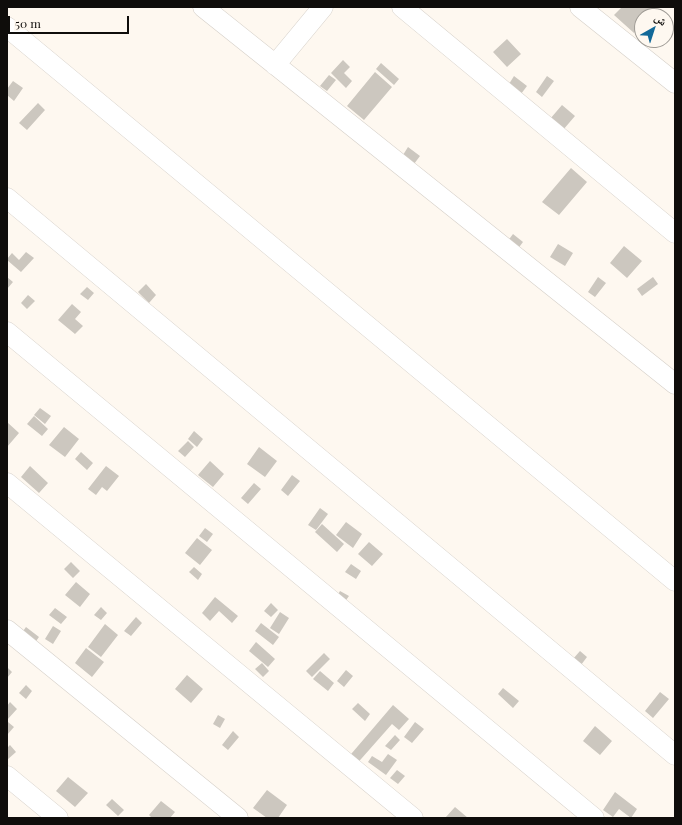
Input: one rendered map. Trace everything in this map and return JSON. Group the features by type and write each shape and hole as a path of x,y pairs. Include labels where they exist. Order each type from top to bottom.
{"street":[{"path":"203,7 675,384"},
{"path":"275,65 323,7"},
{"path":"402,7 675,233"},
{"path":"580,7 675,83"},
{"path":"7,27 675,580"},
{"path":"7,198 675,755"},
{"path":"7,332 594,818"},
{"path":"7,483 413,818"},
{"path":"7,630 238,818"},
{"path":"7,776 58,818"}],"building":[{"path":"622,7 654,8 634,8 634,33 614,15"},
{"path":"507,39 521,54 507,67 493,52"},
{"path":"343,60 350,67 344,73 352,81 346,88 331,73"},
{"path":"381,63 399,79 394,85 376,69"},
{"path":"375,72 392,87 364,120 347,106"},
{"path":"329,75 336,80 327,91 320,86"},
{"path":"514,76 527,86 521,94 509,84"},
{"path":"547,76 554,81 542,97 536,92"},
{"path":"13,81 23,88 14,101 7,95 7,89"},
{"path":"38,103 45,110 27,130 19,123"},
{"path":"562,105 575,116 563,130 550,119"},
{"path":"408,147 420,156 414,164 403,155"},
{"path":"571,168 587,182 559,215 542,202"},
{"path":"513,234 523,242 517,250 507,242"},
{"path":"558,244 573,253 565,266 550,257"},
{"path":"624,246 642,261 627,278 610,263"},
{"path":"26,252 34,258 21,272 7,260 12,253 19,260"},
{"path":"7,277 13,282 7,289"},
{"path":"598,277 606,283 595,297 588,292"},
{"path":"653,277 658,284 642,296 637,289"},
{"path":"146,284 156,295 149,303 138,292"},
{"path":"87,287 94,293 88,300 80,294"},
{"path":"28,295 35,301 27,309 21,303"},
{"path":"72,304 81,312 75,319 83,326 75,334 58,320"},
{"path":"40,408 51,416 45,424 34,415"},
{"path":"34,416 48,429 42,436 27,424"},
{"path":"7,422 19,433 7,447"},
{"path":"64,427 79,439 65,457 49,445"},
{"path":"194,431 203,439 197,447 188,439"},
{"path":"188,441 194,447 185,457 178,451"},
{"path":"259,447 277,461 265,477 247,464"},
{"path":"81,452 93,463 87,470 75,459"},
{"path":"210,461 224,474 213,487 198,475"},
{"path":"30,466 48,483 39,493 21,477"},
{"path":"106,466 119,476 107,491 102,487 96,495 88,489"},
{"path":"292,475 300,481 288,496 281,490"},
{"path":"254,483 261,489 248,504 241,498"},
{"path":"320,508 328,514 316,530 308,525"},
{"path":"346,522 362,534 353,548 336,535"},
{"path":"322,524 344,544 337,552 315,532"},
{"path":"205,528 213,534 207,542 199,536"},
{"path":"197,538 212,550 200,565 185,553"},
{"path":"369,542 383,554 372,566 358,554"},
{"path":"71,562 80,571 73,578 64,569"},
{"path":"351,564 361,571 356,579 345,572"},
{"path":"194,567 202,574 198,580 189,572"},
{"path":"76,582 90,594 80,607 65,595"},
{"path":"340,591 349,596 344,603 336,598"},
{"path":"215,597 238,616 232,623 219,611 210,621 202,613"},
{"path":"271,603 278,610 271,617 264,611"},
{"path":"101,607 107,613 101,620 94,615"},
{"path":"55,608 67,617 61,624 49,615"},
{"path":"280,612 289,618 279,634 270,628"},
{"path":"136,617 142,623 131,636 124,631"},
{"path":"261,623 279,637 273,645 255,631"},
{"path":"105,624 118,635 101,657 88,647"},
{"path":"53,626 61,631 53,644 45,639"},
{"path":"26,627 39,637 34,644 21,634"},
{"path":"256,642 275,659 268,667 249,651"},
{"path":"86,648 104,662 92,677 75,663"},
{"path":"580,651 587,657 581,665 573,659"},
{"path":"324,653 330,659 312,677 306,671"},
{"path":"262,663 269,671 263,677 255,669"},
{"path":"7,667 12,672 7,678"},
{"path":"346,670 353,676 344,687 337,681"},
{"path":"320,671 334,683 328,691 313,679"},
{"path":"187,675 203,689 191,703 175,689"},
{"path":"26,685 32,691 26,699 19,693"},
{"path":"503,688 519,701 513,708 498,694"},
{"path":"660,692 669,699 653,718 645,711"},
{"path":"10,702 17,709 7,720 7,706"},
{"path":"358,703 370,714 365,721 352,709"},
{"path":"393,705 409,719 399,730 392,724 354,767 346,760"},
{"path":"218,715 225,719 220,728 213,724"},
{"path":"8,722 14,727 7,735 7,723"},
{"path":"415,722 424,729 412,743 404,737"},
{"path":"595,726 612,741 600,755 583,741"},
{"path":"233,731 239,737 228,750 222,745"},
{"path":"395,735 400,740 391,750 385,746"},
{"path":"10,745 16,752 7,760 7,748"},
{"path":"388,754 397,760 386,775 368,762 372,756 382,762"},
{"path":"397,770 405,776 398,784 390,778"},
{"path":"68,777 88,793 75,807 56,791"},
{"path":"267,790 287,805 278,818 267,818 253,808"},
{"path":"615,792 637,809 631,818 619,809 613,817 603,810"},
{"path":"112,799 124,810 118,816 106,805"},
{"path":"161,801 175,812 170,818 152,818 149,815"},
{"path":"455,807 468,818 445,818"}]}
